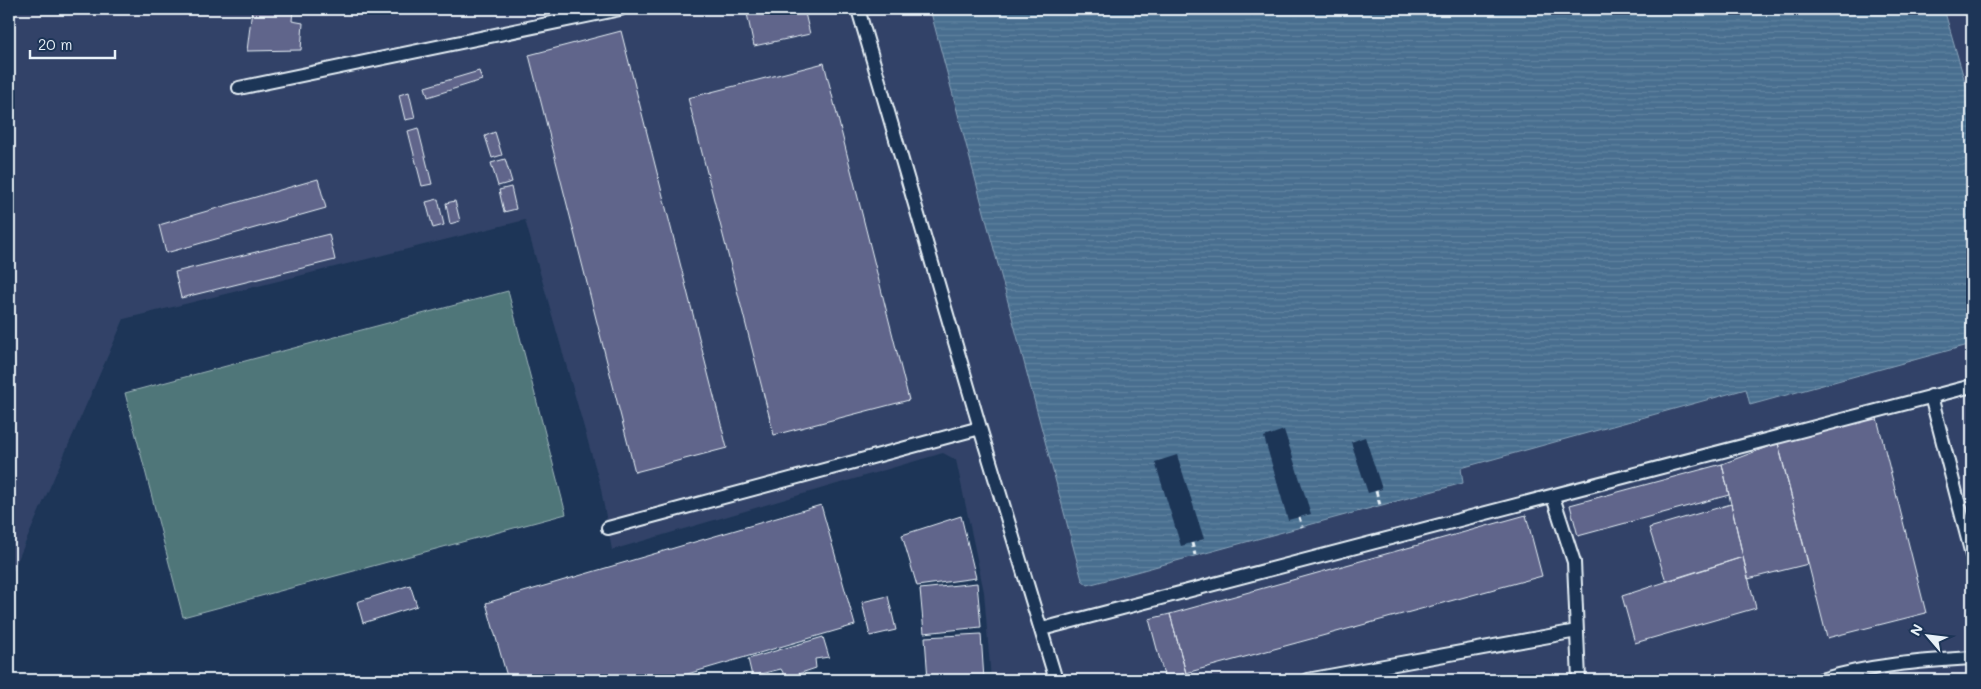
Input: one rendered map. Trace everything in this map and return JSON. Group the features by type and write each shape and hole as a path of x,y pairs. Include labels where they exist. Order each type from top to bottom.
{"lane":[{"path":"239,88 620,9"},
{"path":"858,9 980,428 1056,680"},
{"path":"1042,629 1972,386"},
{"path":"1931,396 1972,554"},
{"path":"608,528 980,428"},
{"path":"1553,497 1574,562 1579,680"},
{"path":"1307,680 1577,631"},
{"path":"1821,680 1898,663 1972,658"}],"path":[{"path":"1376,491 1380,506"},
{"path":"1299,517 1302,526"},
{"path":"1192,542 1195,555"}],"shaded area":[{"path":"9,9 1972,9 1972,680 991,680 984,592 956,460 943,453 612,550 600,484 525,220 124,319 12,573 9,572"},
{"path":"930,9 1944,9 1972,106 1972,344 1750,405 1746,389 1461,468 1463,483 1088,585 1082,580"}],"green space":[{"path":"508,291 566,514 183,617 125,393"}],"pier":[{"path":"1284,430 1311,514 1288,520 1264,437"},
{"path":"1365,437 1382,489 1368,493 1351,442"},
{"path":"1177,455 1204,539 1181,546 1155,462"}],"building":[{"path":"293,9 292,21 303,23 301,50 247,51 252,10"},
{"path":"746,9 804,9 810,34 754,46"},
{"path":"621,31 727,448 635,472 529,55"},
{"path":"824,63 909,400 774,435 688,98"},
{"path":"479,71 482,80 428,97 425,87"},
{"path":"409,92 415,118 405,120 399,95"},
{"path":"418,128 432,184 422,186 408,131"},
{"path":"495,132 502,155 492,158 485,136"},
{"path":"505,159 512,182 498,186 491,163"},
{"path":"318,179 326,208 166,253 159,225"},
{"path":"511,187 516,209 504,212 499,190"},
{"path":"438,199 444,225 433,228 426,202"},
{"path":"455,201 460,221 450,224 446,203"},
{"path":"329,234 335,260 181,298 175,272"},
{"path":"1877,418 1926,613 1827,638 1778,443"},
{"path":"1778,443 1808,564 1748,579 1722,464"},
{"path":"1722,464 1729,495 1578,536 1570,505"},
{"path":"1731,504 1743,557 1666,581 1649,528"},
{"path":"821,505 855,625 667,680 508,680 486,603"},
{"path":"1526,515 1542,576 1186,673 1170,614"},
{"path":"961,516 976,578 917,586 902,535"},
{"path":"1743,557 1756,608 1635,643 1622,596"},
{"path":"977,583 981,627 924,633 920,589"},
{"path":"410,585 417,606 363,623 357,602"},
{"path":"888,596 896,630 870,636 862,602"},
{"path":"1170,614 1186,673 1165,679 1149,619"},
{"path":"981,634 984,680 928,680 925,637"},
{"path":"823,637 829,657 815,659 816,668 786,678 781,669 752,676 748,659"}]}
